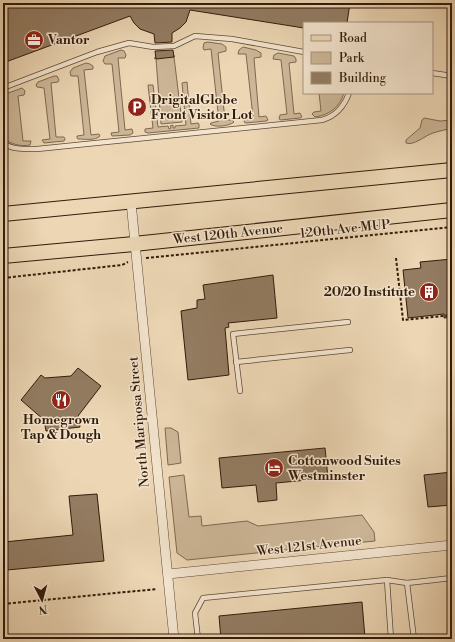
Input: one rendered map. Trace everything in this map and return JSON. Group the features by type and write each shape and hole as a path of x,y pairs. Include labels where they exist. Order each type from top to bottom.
{"main road":[{"path":"3,214 452,170"},
{"name":"West 120th Avenue","path":"3,256 134,244 452,210"}],"street":[{"name":"North Mariposa Street","path":"131,202 174,639"},
{"name":"West 121st Avenue","path":"168,574 452,545"}],"lane":[{"path":"3,88 97,52 129,43 153,47 174,46 195,36 232,39 303,52"},
{"path":"433,73 452,76"},
{"path":"3,143 9,147 19,149 37,149 322,120 328,119 337,112 345,103 349,94"},
{"path":"240,391 233,334 348,322"},
{"path":"236,362 350,350"},
{"path":"198,639 195,613 203,598 387,580 407,583 452,578"},
{"path":"387,580 391,639"},
{"path":"407,583 414,639"}],"path":[{"name":"120th Ave MUP","path":"3,278 122,265 136,258 452,226"},
{"path":"396,258 403,320 452,315"},
{"path":"3,604 157,589"}],"green space":[{"path":"204,43 222,44 226,47 226,51 218,53 225,120 232,120 234,122 226,125 215,126 210,124 219,121 211,49 204,50 203,48"},
{"path":"243,47 256,50 261,53 261,57 254,58 259,117 266,116 268,120 266,121 244,122 245,119 253,117 246,54 238,54 239,50"},
{"path":"121,50 124,51 126,55 125,58 118,58 125,130 132,129 133,133 130,135 112,136 111,133 119,132 112,64 105,64 103,61 105,56"},
{"path":"278,53 294,56 296,59 296,62 289,63 294,114 300,113 302,117 300,118 279,119 280,115 287,114 281,60 273,59 274,55"},
{"path":"175,56 182,122 161,124 156,59 154,58"},
{"path":"86,63 93,66 93,69 84,70 91,135 99,134 100,136 95,139 77,138 77,136 84,135 78,76 71,76 70,72 73,68"},
{"path":"57,76 59,80 58,82 51,83 56,137 64,137 65,139 64,141 44,143 42,140 50,139 44,88 37,87 36,85 38,82"},
{"path":"187,82 191,124 198,123 199,128 148,133 145,132 145,129 153,128 148,85 153,85 158,127 168,126 169,129 171,128 170,126 173,125 173,128 175,128 175,126 186,125 182,83"},
{"path":"22,88 25,91 24,95 18,96 23,141 31,141 30,145 26,146 9,142 3,138 3,95"},
{"path":"319,94 344,94 340,102 333,110 315,117 312,114 314,112 321,111"},
{"path":"424,118 440,121 452,120 452,128 430,134 416,142 409,144 406,143 406,140 420,128"},
{"path":"165,428 171,428 178,432 181,463 168,465"},
{"path":"184,475 189,517 201,516 202,526 247,521 258,526 362,515 374,532 375,541 187,560 177,553 169,477"}],"building":[{"path":"3,3 350,3 347,22 303,22 303,28 190,10 186,22 172,33 172,42 155,43 154,34 140,29 130,16 3,63"},
{"path":"173,50 174,57 156,59 155,51"},
{"name":"20/20 Institute","path":"452,259 452,317 444,318 444,314 408,318 403,270 421,268 420,262"},
{"path":"273,275 277,318 228,323 229,327 225,328 229,375 188,380 181,311 197,308 197,300 205,299 203,285"},
{"path":"78,368 101,386 78,416 80,427 46,431 44,420 21,400 41,375 45,378 71,376"},
{"name":"Cottonwood Suites Westminster","path":"325,448 328,478 276,483 277,500 258,502 256,485 222,488 219,458"},
{"path":"452,472 452,505 428,507 424,475"},
{"path":"97,494 104,561 7,570 4,542 73,535 69,496"},
{"path":"362,602 365,638 221,639 219,616"}],"place":[{"name":"Vantor","path":"34,40"},
{"name":"DrigitalGlobe Front Visitor Lot","path":"137,107"},
{"name":"20/20 Institute","path":"429,292"},
{"name":"Homegrown Tap & Dough","path":"61,400"},
{"name":"Cottonwood Suites Westminster","path":"274,468"}]}
